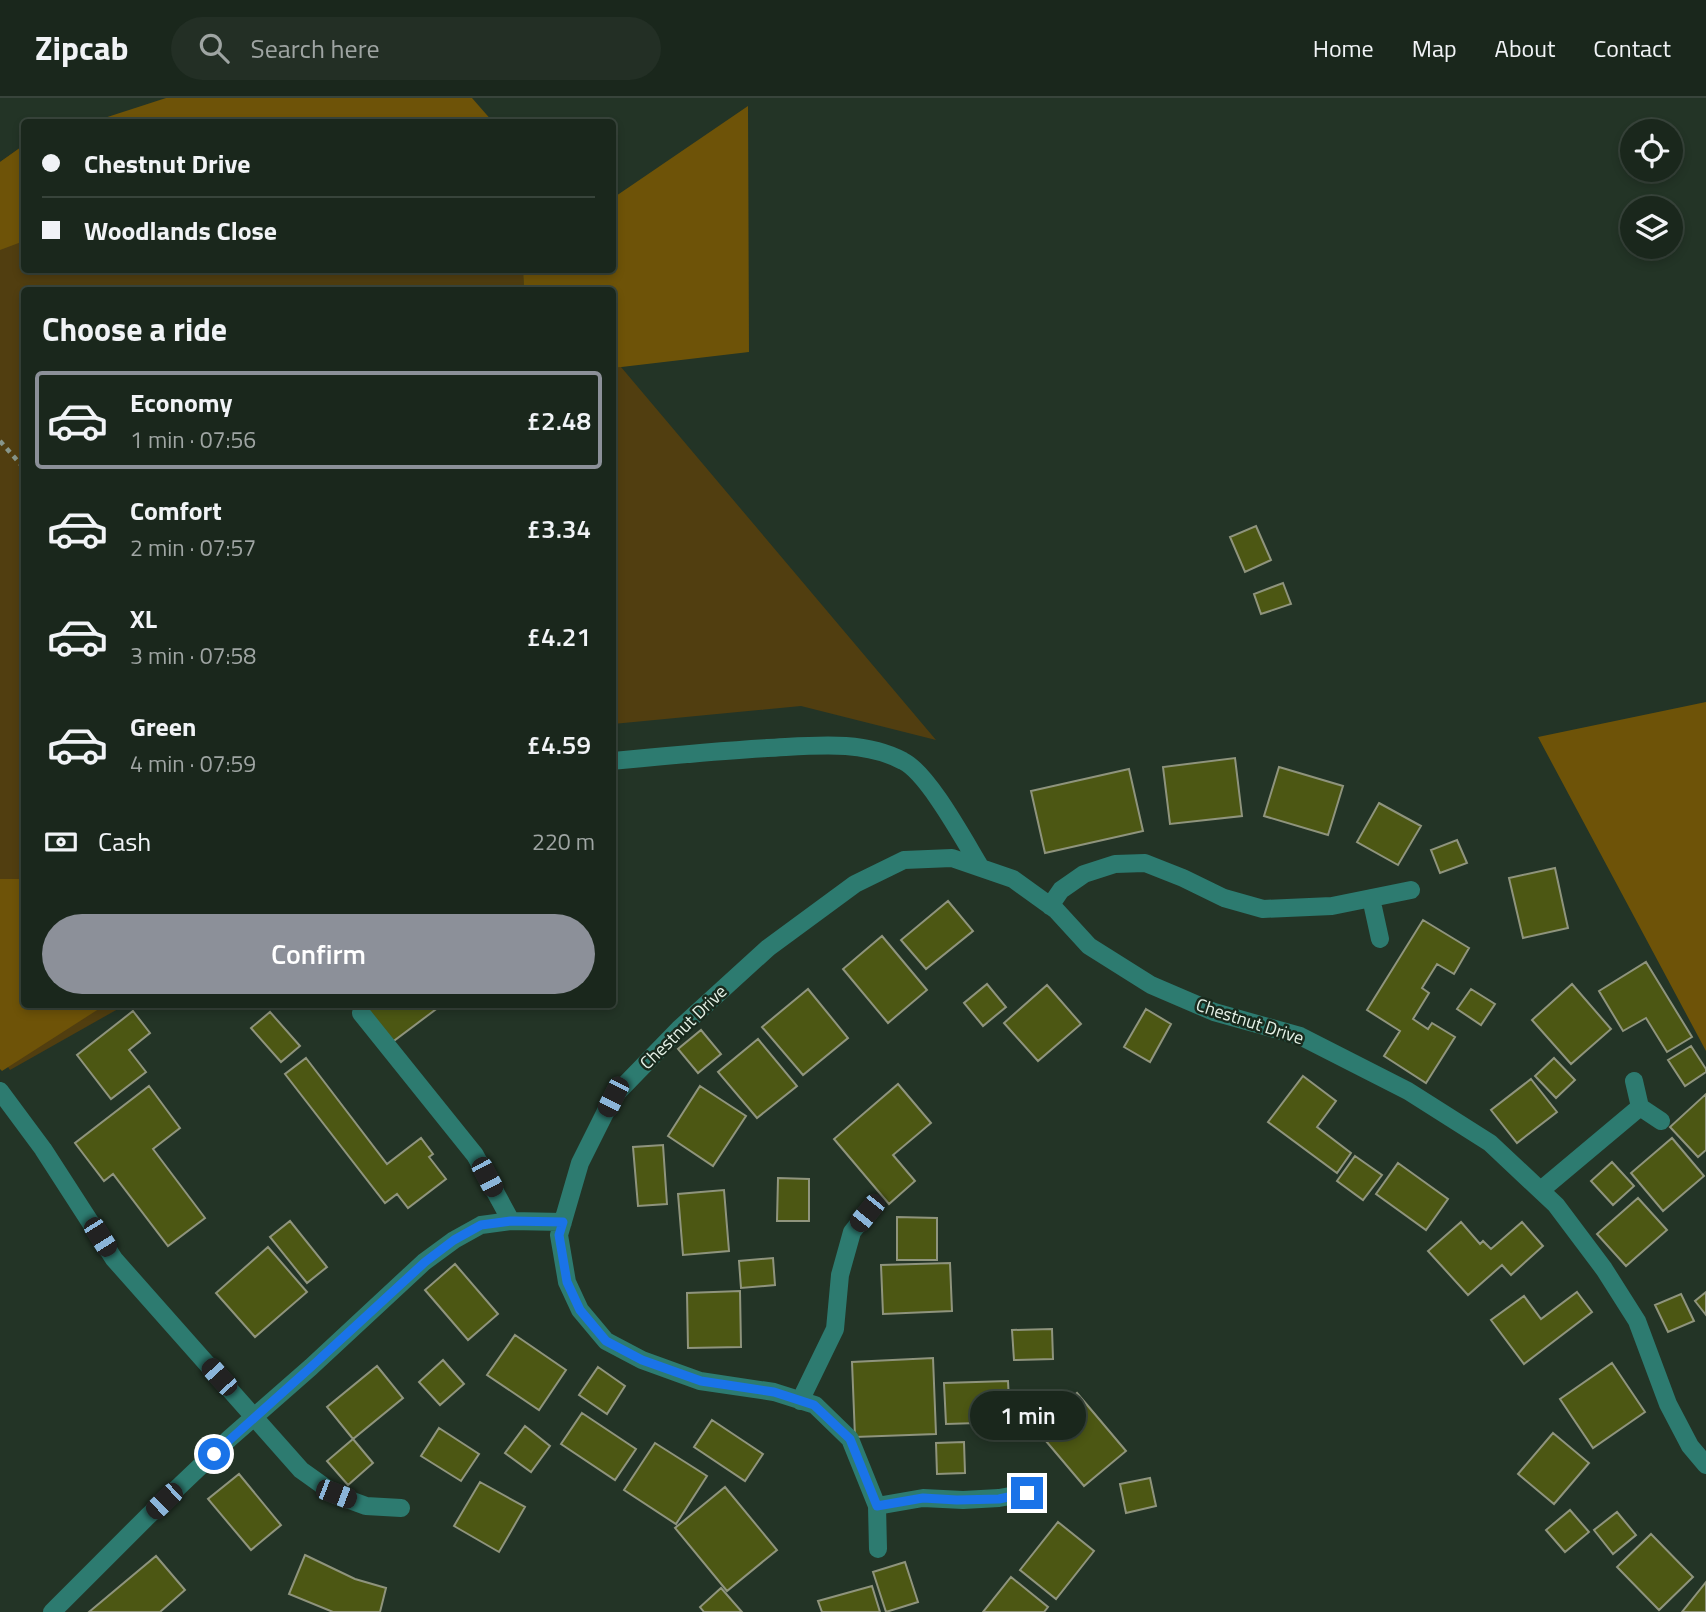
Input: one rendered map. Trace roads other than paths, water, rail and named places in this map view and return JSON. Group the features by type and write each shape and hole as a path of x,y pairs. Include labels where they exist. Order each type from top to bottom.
{"street":[{"path":"616,761 708,751 824,745 877,751 905,761 923,778 981,868"},
{"name":"Chestnut Drive","path":"877,1506 850,1439 814,1405 774,1392 701,1381 642,1360 606,1341 580,1310 567,1282 559,1235 580,1163 613,1097 678,1029 768,948 855,884 904,860 952,859 1013,879 1056,910 1089,946 1151,985 1214,1012 1300,1036 1408,1091 1490,1143 1556,1205 1596,1258 1637,1321 1668,1404 1690,1446 1706,1465"},
{"path":"1050,906 1061,890 1084,874 1115,864 1145,863 1224,898 1263,909 1332,906 1411,890"},
{"path":"1371,898 1380,939"},
{"path":"361,1013 475,1155 511,1221"},
{"path":"1634,1081 1640,1107 1661,1121"},
{"path":"0,1091 43,1149 114,1259 301,1471 336,1494 366,1506 401,1508"},
{"path":"1541,1190 1640,1107"},
{"path":"800,1401 835,1329 840,1275 852,1232 867,1213"},
{"path":"52,1612 147,1517 425,1262 454,1240 481,1225 511,1221 563,1222"},
{"path":"878,1549 877,1506 923,1498 999,1499 1027,1493"}]}
